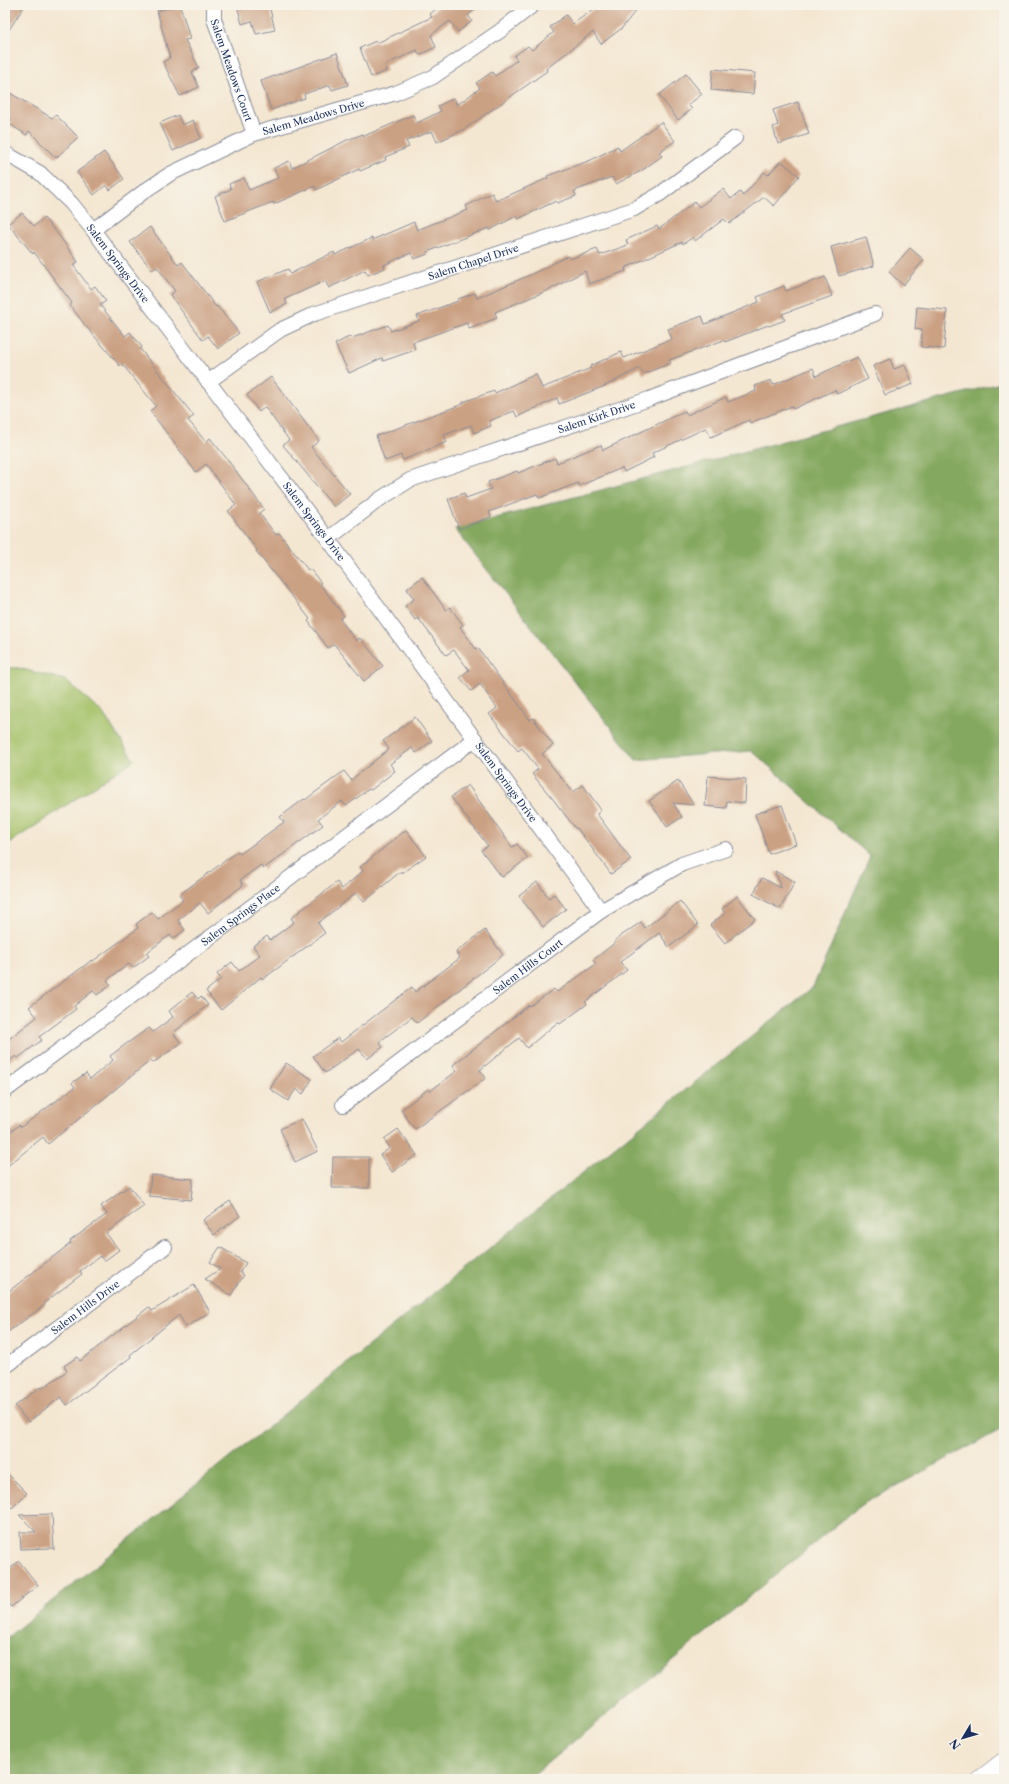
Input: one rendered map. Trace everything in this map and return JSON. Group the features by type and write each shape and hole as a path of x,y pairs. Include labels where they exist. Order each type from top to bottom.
{"main road":[{"path":"982,1779 1004,1762"}],"street":[{"name":"Salem Meadows Court","path":"214,5 214,20 254,134"},
{"name":"Salem Meadows Drive","path":"94,230 146,190 170,174 254,134 396,93 433,77 500,31 533,5"},
{"name":"Salem Chapel Drive","path":"208,382 280,330 314,314 634,209 660,194 736,138"},
{"name":"Salem Springs Drive","path":"5,153 40,173 71,203 94,230 328,539 601,911"},
{"name":"Salem Kirk Drive","path":"328,539 380,499 410,480 649,398 875,314"},
{"name":"Salem Springs Place","path":"5,1091 475,739"},
{"name":"Salem Hills Court","path":"343,1105 601,911 682,864 726,849"},
{"name":"Salem Hills Drive","path":"5,1367 165,1247"}],"green space":[{"path":"1004,382 1004,1428 861,1505 528,1779 5,1779 5,1639 813,987 870,856 752,751 636,760 455,529"},
{"path":"5,668 18,668 65,680 102,712 134,760 5,846"}],"building":[{"path":"5,5 25,5 5,36"},
{"path":"180,5 190,39 185,40 199,68 192,72 199,87 180,96 163,62 170,58 157,11"},
{"path":"237,5 269,5 275,30 256,34 252,21 242,24"},
{"path":"441,5 481,5 468,15 472,21 458,32 450,21 431,35 436,47 419,55 417,50 385,65 387,71 371,77 360,48 376,41 377,43 432,17 430,14"},
{"path":"599,5 640,5 622,28 601,44 593,32 546,69 547,71 463,130 437,142 432,131 406,141 409,147 385,157 386,160 360,171 359,169 316,190 315,186 274,204 273,202 225,221 215,196 231,189 229,184 244,178 249,190 278,178 274,168 289,161 292,168 347,140 363,134 364,136 413,115 417,123 441,111 438,106 454,98 457,105 480,88 476,83 492,72 495,76 517,60 514,56 528,46 532,50 554,32 550,27 566,15 573,24"},
{"path":"337,53 348,85 332,90 330,85 304,94 305,98 271,110 261,81"},
{"path":"713,69 755,73 753,94 711,90"},
{"path":"686,74 702,94 688,105 692,109 678,120 659,95"},
{"path":"5,90 52,118 56,115 78,137 56,158 29,131 27,135 9,124 12,120 5,116"},
{"path":"798,102 809,134 778,144 773,127 778,125 773,110"},
{"path":"178,115 182,125 193,120 201,138 173,151 160,123"},
{"path":"661,122 675,141 659,152 662,156 641,171 616,184 612,177 574,191 576,196 557,203 556,201 518,219 516,216 490,230 489,228 427,252 428,254 414,259 411,253 384,265 385,268 368,275 365,270 329,288 325,281 285,299 287,304 270,312 257,282 288,269 290,274 334,252 335,255 372,238 372,240 414,222 417,230 468,210 466,206 492,193 496,201 548,178 547,176 591,160 618,146 620,151"},
{"path":"104,152 124,179 110,190 106,185 94,195 77,172"},
{"path":"781,161 799,176 774,206 764,197 729,224 724,219 695,241 693,237 683,244 682,242 625,268 626,271 589,284 585,271 549,290 495,312 497,318 469,329 467,323 413,342 415,350 383,361 382,358 349,373 335,344 351,336 352,338 388,325 391,331 419,321 417,316 475,293 477,298 530,275 568,256 570,259 597,249 600,255 628,245 626,240 657,226 659,229 695,202 699,207 723,189 731,199 740,192 743,196 764,172 768,175"},
{"path":"22,213 34,226 44,218 57,233 78,262 73,265 91,289 95,286 106,301 100,305 125,336 130,332 142,347 140,349 194,416 188,420 206,442 210,438 227,459 264,509 259,513 276,535 279,533 308,570 310,569 321,583 320,584 344,616 340,619 356,641 360,638 383,666 364,681 334,644 328,648 308,621 310,619 256,551 257,550 228,511 236,505 206,464 196,472 150,411 156,406 122,364 120,366 84,324 70,305 72,303 34,252 33,254 8,224"},
{"path":"150,227 178,265 182,262 216,307 217,306 239,333 218,349 208,336 203,340 170,295 175,291 157,267 152,270 130,242"},
{"path":"866,237 874,266 839,276 831,247"},
{"path":"910,248 924,260 903,285 889,272"},
{"path":"825,277 832,296 782,314 785,320 725,342 724,340 669,360 671,363 643,374 640,368 605,386 559,404 557,398 517,417 514,411 489,421 491,426 474,433 471,425 444,435 447,442 403,460 401,455 385,461 376,436 463,404 463,402 494,391 495,393 536,374 542,388 591,368 590,366 621,352 624,358 672,339 668,329 702,316 705,324 759,302 757,297 784,286 786,291"},
{"path":"917,307 947,310 944,349 921,347 922,330 915,329"},
{"path":"857,357 868,379 837,394 835,390 793,409 792,406 750,423 749,420 711,437 706,428 652,453 654,457 624,472 622,468 579,486 578,483 539,498 537,494 489,512 491,517 459,529 448,499 464,493 466,498 491,489 488,482 517,471 518,473 555,458 557,463 601,445 603,450 685,411 687,415 726,397 728,402 756,391 755,386 771,380 773,385 813,368 816,376"},
{"path":"890,359 894,369 905,365 913,384 885,395 873,366"},
{"path":"271,377 319,441 311,447 350,494 334,507 283,445 289,440 265,407 259,412 247,395"},
{"path":"422,577 446,610 450,607 463,625 460,627 476,649 478,648 530,720 533,718 553,745 542,754 573,792 583,785 601,810 597,814 631,860 611,874 577,828 576,829 532,774 538,769 522,748 518,751 489,714 497,708 480,684 471,691 460,677 469,670 454,650 446,655 418,618 415,620 405,606 414,599 407,589"},
{"path":"415,717 432,741 416,753 412,748 390,764 395,771 371,790 369,789 346,806 342,801 318,819 323,825 263,869 261,865 240,880 243,885 208,913 200,903 178,920 185,930 173,939 170,935 146,953 149,956 133,968 129,964 107,980 111,985 97,995 93,991 74,1006 76,1009 39,1037 42,1040 18,1058 16,1056 5,1064 5,1042 37,1017 29,1007 138,928 136,924 152,912 158,919 183,900 179,895 238,851 240,854 284,822 280,817 304,799 305,800 344,771 351,780 389,749 383,741"},
{"path":"708,776 746,779 745,803 727,801 726,808 705,806"},
{"path":"678,781 694,805 673,803 682,817 667,827 649,801"},
{"path":"468,785 512,847 517,844 528,858 502,877 481,850 488,846 451,797"},
{"path":"782,805 796,844 769,854 755,814"},
{"path":"406,830 426,856 402,873 401,871 364,902 356,893 318,923 325,933 263,979 261,977 221,1010 206,991 221,979 217,974 232,962 239,971 260,955 253,946 267,936 270,940 294,922 291,918 337,882 342,889 363,871 360,867"},
{"path":"775,871 795,882 780,909 753,894 762,878 781,888"},
{"path":"537,882 549,898 554,894 566,909 543,927 519,896"},
{"path":"737,896 755,919 725,943 710,925 725,913 722,909"},
{"path":"680,901 698,925 669,947 659,933 620,962 627,970 585,1002 587,1004 560,1024 558,1022 527,1048 519,1038 480,1070 486,1078 415,1129 401,1110 428,1089 430,1091 457,1071 453,1065 529,1005 530,1006 554,989 557,992 596,964 593,960 616,942 615,940 641,922 645,928"},
{"path":"485,930 503,955 417,1023 412,1017 379,1042 383,1047 367,1059 359,1049 325,1073 313,1056 338,1038 341,1042 412,987 415,992 460,958 456,952"},
{"path":"192,992 198,999 201,996 208,1005 173,1033 181,1043 153,1063 151,1060 48,1144 43,1137 5,1168 5,1136 19,1125 21,1127 75,1087 72,1083 86,1073 90,1079 113,1060 110,1056 126,1044 149,1028 153,1032 173,1017 169,1011"},
{"path":"286,1063 312,1079 303,1094 296,1089 288,1101 270,1089"},
{"path":"302,1119 318,1151 295,1162 280,1129"},
{"path":"398,1129 417,1155 392,1172 380,1155 390,1148 384,1139"},
{"path":"333,1157 369,1157 369,1188 332,1188"},
{"path":"151,1175 193,1179 191,1200 149,1196"},
{"path":"129,1186 144,1206 106,1233 119,1250 104,1261 100,1256 80,1271 82,1274 44,1303 45,1305 5,1334 5,1294 71,1243 70,1241 107,1214 101,1206"},
{"path":"230,1201 240,1216 214,1235 203,1220"},
{"path":"220,1247 246,1263 240,1272 244,1275 231,1295 205,1279 220,1269 210,1262"},
{"path":"194,1285 210,1312 186,1327 179,1315 130,1355 131,1357 67,1405 61,1397 28,1422 15,1406 40,1387 41,1389 67,1371 64,1366 77,1357 80,1361 149,1307 152,1311"},
{"path":"5,1471 27,1493 12,1508 5,1501"},
{"path":"52,1514 54,1550 52,1548 21,1549 20,1532 36,1532 19,1515"},
{"path":"19,1561 38,1585 11,1607 5,1600 5,1573"}]}
